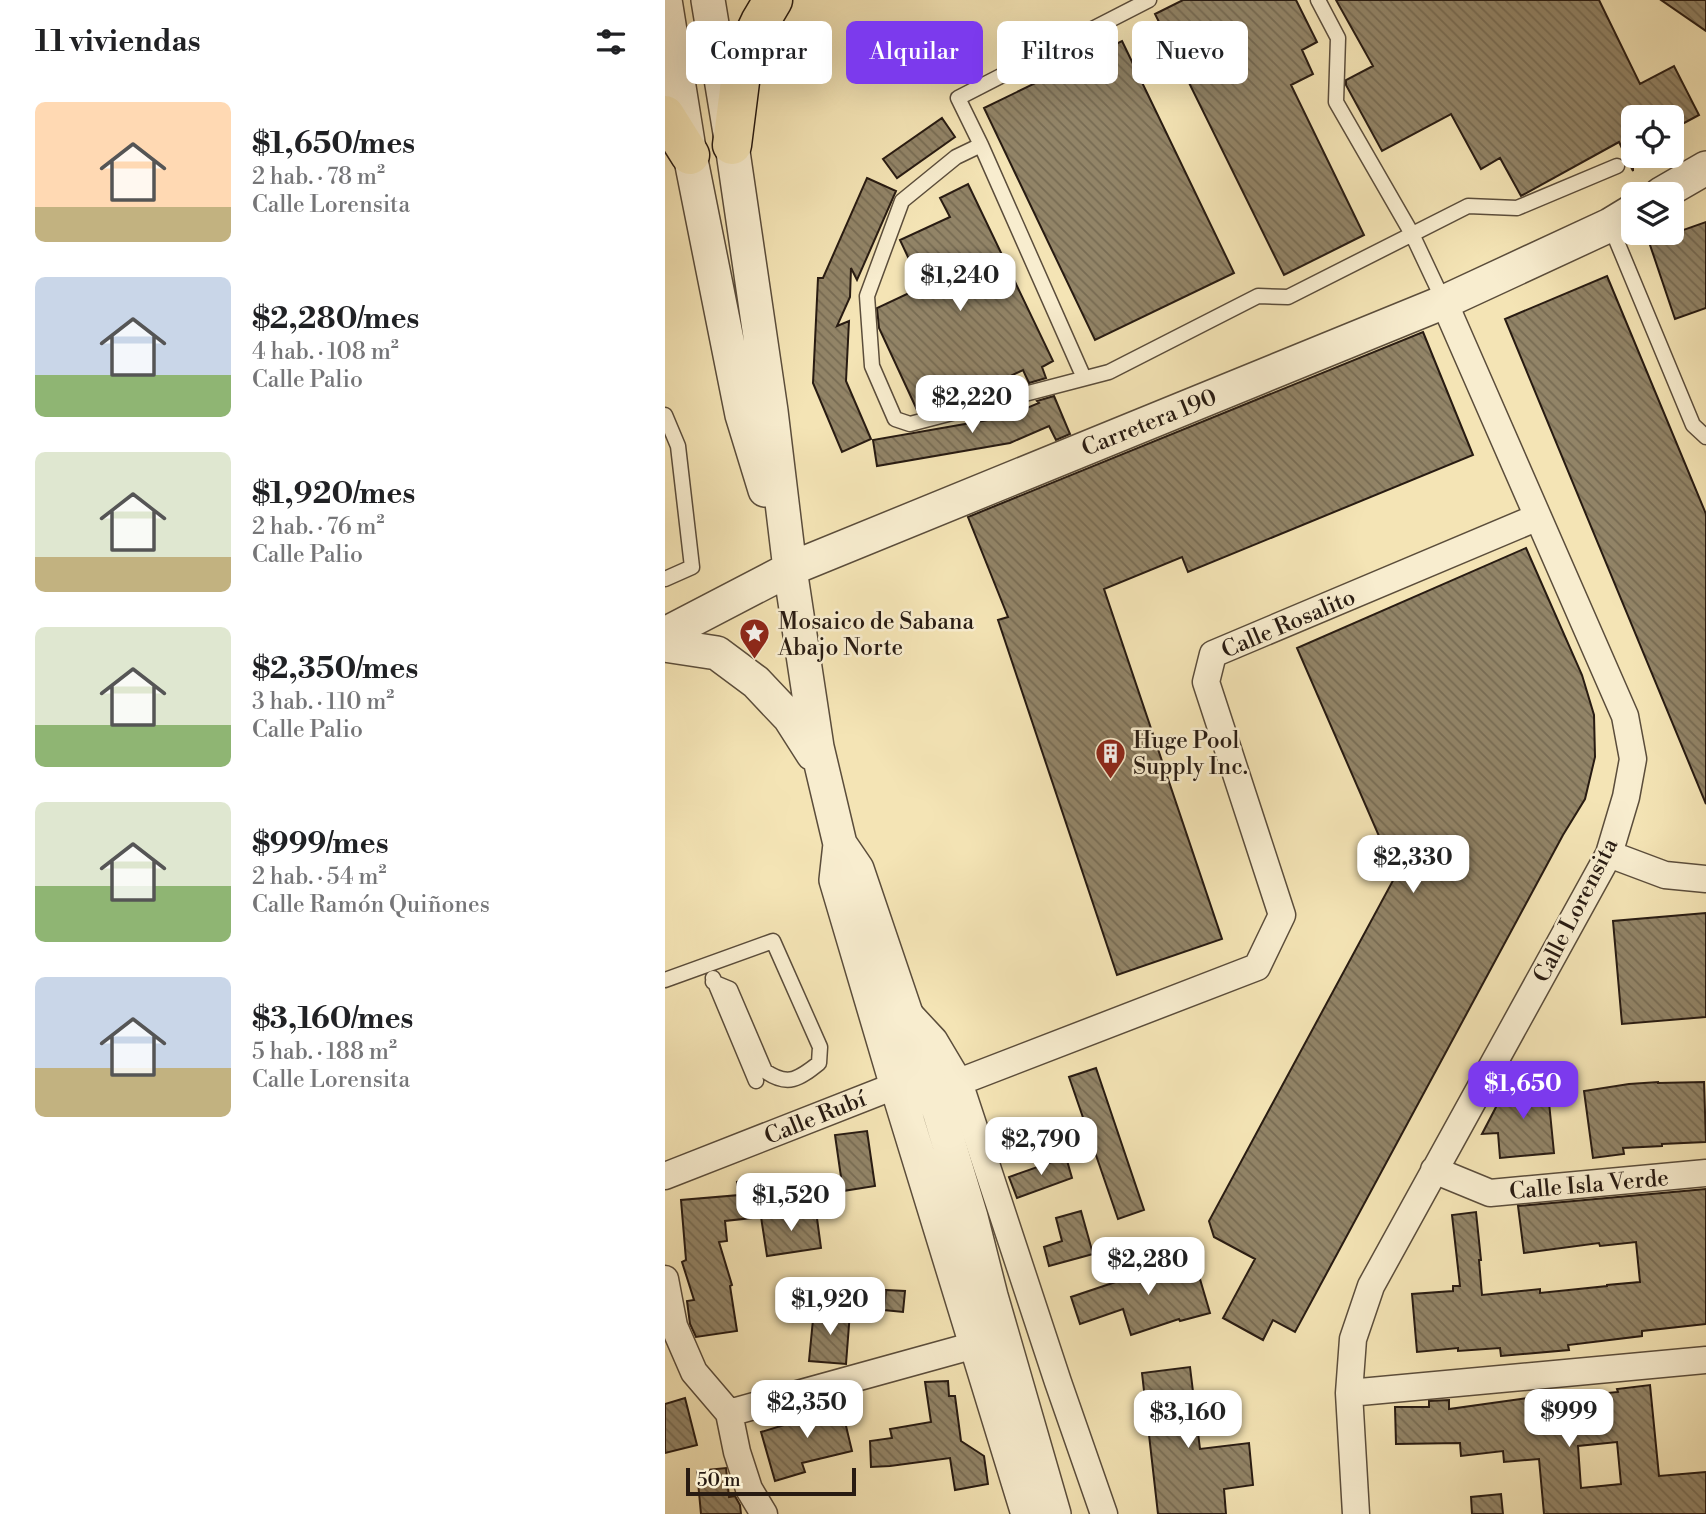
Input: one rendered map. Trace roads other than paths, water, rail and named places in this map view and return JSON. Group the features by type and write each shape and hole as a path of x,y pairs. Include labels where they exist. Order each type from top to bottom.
{"highway":[{"path":"732,145 743,58 773,0"},
{"path":"665,115 690,155"}],"street":[{"path":"665,0 690,155 742,415 790,569"},
{"path":"708,0 771,411 790,569 817,747 840,844 836,880 1028,1514"},
{"path":"1682,182 1706,168"},
{"name":"Carretera 190","path":"665,634 790,569 1444,302 1621,218"},
{"name":"Calle Lorensita","path":"1356,1514 1349,1394 1353,1339 1371,1286 1609,855 1626,797 1633,759 1625,716 1444,302"},
{"name":"Calle Rosalito","path":"959,1082 1257,967 1282,915 1206,682 1213,654 1538,517"},
{"path":"665,645 717,653 756,682 790,718 823,770"},
{"path":"840,844 857,869 927,1073 971,1217 1054,1514"},
{"path":"1609,855 1665,875 1706,879"},
{"path":"906,1010 935,1040 959,1082 1104,1514"},
{"name":"Calle Rubí","path":"665,1176 927,1073"},
{"name":"Calle Isla Verde","path":"1434,1170 1490,1193 1706,1173"},
{"path":"665,1279 674,1326 694,1372 729,1413 737,1452 749,1489 764,1514"},
{"path":"729,1413 975,1345"},
{"path":"1349,1394 1706,1360"},
{"path":"1019,1396 1058,1382"}],"lane":[{"path":"1084,378 958,98 1149,0"},
{"path":"1318,0 1338,38 1336,102 1412,234 1444,302"},
{"path":"981,145 956,157 902,201 867,296 872,366 895,419 910,424 1109,372 1258,296 1288,297 1468,206 1517,208 1617,166"},
{"path":"1630,245 1693,425 1706,437"},
{"path":"665,415 678,446 692,567 665,579"},
{"path":"665,980 773,941 820,1047 819,1063 806,1074 789,1081 776,1078 765,1071 730,989 713,982"},
{"path":"710,963 713,982 755,1081"}],"place":[{"name":"Mosaico de Sabana Abajo Norte","path":"755,661"},
{"name":"Huge Pool Supply Inc.","path":"1110,780"}]}
